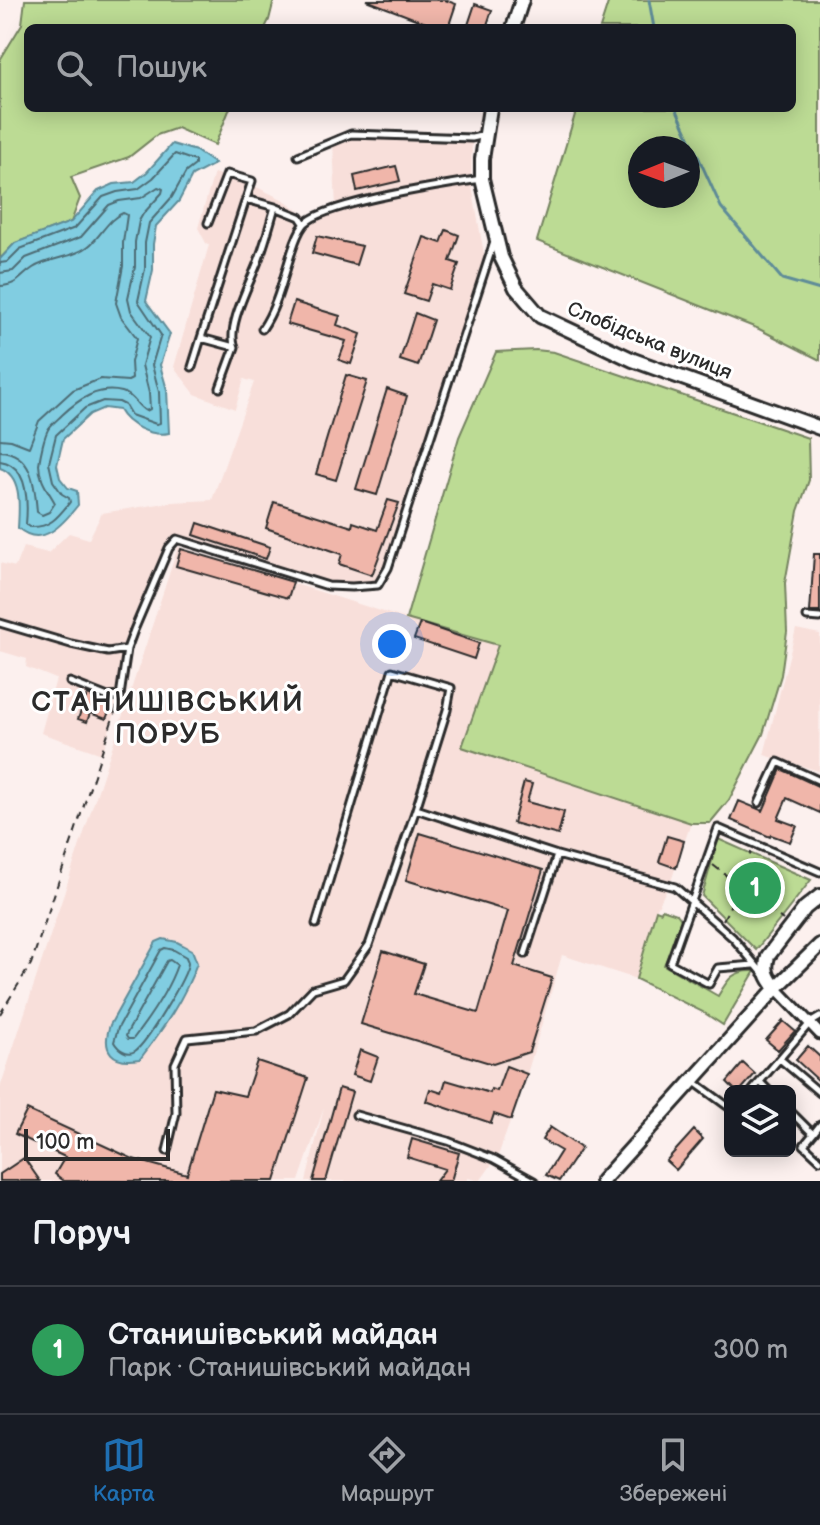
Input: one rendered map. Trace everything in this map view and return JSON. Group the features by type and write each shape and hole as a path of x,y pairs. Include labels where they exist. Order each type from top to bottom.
{"street":[{"path":"514,24 522,0"},
{"name":"Слобідська вулиця","path":"489,112 482,179 496,237 501,257 516,288 540,316 633,360 820,428"},
{"path":"820,896 790,926 768,956 766,965 772,984 820,1034"},
{"path":"602,1181 726,1044 772,984 820,945"}],"lane":[{"path":"298,156 351,134 472,138 486,135"},
{"path":"192,367 252,181 227,174 208,223"},
{"path":"262,329 271,316 304,223 316,216 365,201 426,187 482,179"},
{"path":"246,199 300,217 304,223"},
{"path":"220,388 235,347 231,340 236,317 260,257 275,207"},
{"path":"70,682 108,697 120,696 127,649 169,548 177,539 328,586 378,585 388,568 496,237"},
{"path":"201,338 235,347"},
{"path":"807,617 820,618"},
{"path":"0,623 108,652 127,649"},
{"path":"167,1151 176,1113 175,1064 187,1038 256,1031 289,1014 313,989 344,980 369,945 416,809 451,688 392,671 316,924"},
{"path":"759,803 778,762 820,781"},
{"path":"416,809 557,855 675,887 733,938 772,984"},
{"path":"754,965 718,968 709,984 670,963 718,828 820,872"},
{"path":"525,954 557,855"},
{"path":"757,1085 810,1023 820,1017"},
{"path":"780,1059 820,1093"},
{"path":"693,1081 724,1104"},
{"path":"760,1082 763,1085"},
{"path":"356,1115 448,1141 494,1159 534,1181"},
{"path":"796,1117 813,1134"},
{"path":"820,1125 804,1145 820,1160"}],"path":[{"path":"0,1014 31,964 120,696"},
{"path":"719,927 740,886 754,843"},
{"path":"707,860 790,926"}],"shaded area":[{"path":"351,134 472,138 471,181 486,265 388,568 378,585 328,586 177,539 169,548 127,649 120,697 102,754 41,733 56,679 26,667 27,659 0,651 0,563 15,567 23,547 48,553 69,533 89,539 102,513 172,502 212,500 254,382 244,379 235,409 195,394 174,367 209,245 198,228 214,173 252,185 284,200 316,222 316,216 336,209 333,141"},
{"path":"178,547 498,645 463,748 691,823 671,881 656,910 636,979 562,955 527,1074 498,1156 480,1181 468,1178 466,1181 306,1181 324,1108 299,1181 0,1181 0,1088"},
{"path":"796,629 820,634 819,771 764,755"}],"green space":[{"path":"25,0 274,0 267,24 24,24 24,112 228,112 215,145 177,128 157,135 129,157 71,177 80,198 71,222 15,243 0,259 0,60 22,24"},
{"path":"609,0 820,0 820,360 759,329 537,241 576,112 796,112 796,24 601,24"},
{"path":"496,352 554,352 808,438 809,480 798,511 785,583 787,632 781,675 763,734 729,800 710,823 691,823 462,747 498,645 406,619 459,437"},
{"path":"718,839 811,880 756,950 702,896"},
{"path":"662,909 677,914 683,922 664,965 718,996 732,977 741,972 755,971 723,1025 636,979 656,910 661,912"}],"water":[{"path":"172,144 196,151 215,164 192,176 179,201 156,226 153,270 146,301 170,334 160,365 167,390 169,433 140,429 119,410 104,408 90,414 63,439 57,465 60,478 68,488 77,491 78,505 51,532 35,536 27,534 18,528 16,485 13,478 0,468 0,259 15,243 71,222 98,191 114,184 134,182"},
{"path":"163,939 192,950 197,963 192,976 172,1013 140,1059 116,1057 108,1049 110,1025 156,942"}],"building":[{"path":"366,0 445,0 456,4 449,24 429,24"},
{"path":"475,4 492,10 487,24 468,24"},
{"path":"396,166 400,181 357,191 354,176"},
{"path":"446,230 459,235 450,261 459,264 450,290 432,284 426,301 404,294 424,237 441,243"},
{"path":"317,236 362,246 356,265 312,253"},
{"path":"294,302 340,316 337,325 361,334 351,364 339,360 346,341 287,324"},
{"path":"415,313 433,320 418,366 400,360"},
{"path":"346,375 367,381 336,480 316,474"},
{"path":"387,389 407,396 377,495 356,489"},
{"path":"388,500 399,503 372,575 339,564 342,554 266,528 274,502 352,527 353,522 377,530"},
{"path":"198,523 270,547 266,559 194,535"},
{"path":"181,549 293,582 288,598 176,566"},
{"path":"814,554 820,554 820,612 810,612"},
{"path":"420,623 479,643 474,659 414,639"},
{"path":"87,695 112,704 106,719 90,713 87,722 78,719"},
{"path":"781,769 820,787 820,813 787,798 778,819 797,826 790,842 731,820 739,801 763,811"},
{"path":"524,782 532,784 527,802 564,812 558,835 513,823"},
{"path":"420,833 543,870 514,966 552,978 529,1052 493,1064 361,1024 383,951 424,964 414,994 478,1013 508,911 406,880"},
{"path":"667,836 684,841 676,868 659,862"},
{"path":"783,1021 795,1031 778,1050 766,1040"},
{"path":"808,1046 820,1057 820,1082 796,1060"},
{"path":"360,1050 378,1057 370,1081 352,1075"},
{"path":"257,1061 308,1078 275,1181 64,1181 55,1174 65,1157 15,1134 27,1110 133,1159 187,1174 213,1089 245,1096"},
{"path":"743,1063 755,1074 745,1085 730,1085 727,1082"},
{"path":"506,1066 527,1074 511,1120 494,1114 491,1123 426,1101 430,1089 442,1093 446,1080 490,1093 491,1089 497,1091"},
{"path":"339,1088 352,1092 326,1181 313,1181"},
{"path":"550,1127 581,1148 559,1181 546,1175 561,1151 542,1140"},
{"path":"694,1130 703,1139 676,1170 666,1161"},
{"path":"412,1139 459,1153 451,1181 436,1181 445,1169 407,1157"},
{"path":"24,1158 40,1181 0,1181 0,1174"}],"waterway":[{"path":"649,0 653,24"},
{"path":"678,112 721,207 782,279 820,290"}],"place":[{"name":"Станишівський майдан","path":"755,888"}],"district":[{"name":"СТАНИШІВСЬКИЙ ПОРУБ","path":"168,717"}]}
